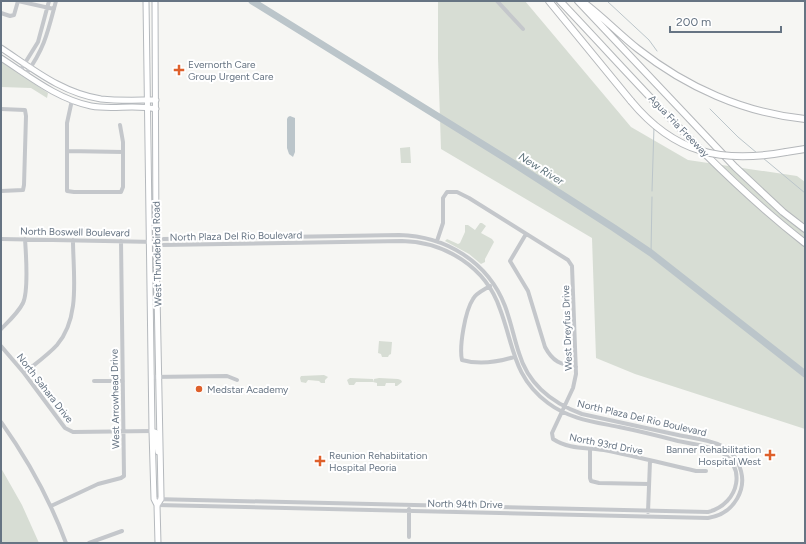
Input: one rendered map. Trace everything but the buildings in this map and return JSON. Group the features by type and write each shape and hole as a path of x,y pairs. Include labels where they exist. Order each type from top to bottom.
{"highway":[{"path":"548,1 639,111 660,130 674,140 713,154 741,157 766,156 805,149"},
{"name":"Agua Fria Freeway","path":"560,1 720,168 774,219 805,244"},
{"name":"Agua Fria Freeway","path":"578,1 736,168 783,212 805,229"},
{"path":"582,1 646,55 698,88 742,106 772,114 805,119"}],"main road":[{"name":"West Thunderbird Road","path":"146,1 152,431 154,499 157,505 158,543"},
{"name":"West Thunderbird Road","path":"155,1 156,242 161,499"},
{"path":"1,48 52,82 64,88 93,97 110,100 156,100"},
{"path":"1,58 49,89 72,100 91,106 109,108 148,107 156,109"},
{"path":"72,100 80,97 93,97"},
{"path":"152,431 155,433 160,458"},
{"path":"157,505 161,499"}],"street":[{"path":"1,13 10,16 14,15 18,1 54,9"},
{"path":"20,71 40,38 49,1"},
{"path":"26,74 40,52 46,38 56,1"},
{"path":"497,1 523,29"},
{"path":"72,100 68,118 67,191 121,192 123,187 123,152 122,132 120,125"},
{"path":"1,109 25,110 23,190 1,191"},
{"path":"67,151 123,152"},
{"path":"437,241 443,223 443,198 447,192 457,192 462,194 526,234 510,261 528,291 545,347 549,354 553,360 576,367"},
{"name":"West Dreyfus Drive","path":"526,234 568,260 573,272 576,367 573,388 552,436"},
{"name":"North Plaza Del Rio Boulevard","path":"149,242 156,242 163,239 399,235 418,236 437,241 452,247 479,266 494,284 505,306 520,358 534,382 544,393 564,406 582,414 718,444 730,452 737,461 742,473"},
{"path":"324,236 324,242"},
{"path":"356,236 356,242"},
{"path":"417,242 418,236"},
{"path":"253,237 253,243"},
{"path":"288,237 288,243"},
{"path":"202,238 202,244"},
{"name":"North Boswell Boulevard","path":"1,239 149,242"},
{"path":"1,330 17,312 24,301 26,288 25,239"},
{"path":"24,373 57,344 66,331 72,318 74,304 73,240"},
{"name":"West Arrowhead Drive","path":"51,506 98,484 124,476 120,241"},
{"name":"North Plaza Del Rio Boulevard","path":"156,242 162,245 417,242 439,248 460,258 477,272 489,286 501,310 518,368 529,385 546,402 562,412 590,421 716,450 726,456 736,474"},
{"path":"460,258 463,254"},
{"path":"494,284 476,295 471,302 462,335 462,360 467,362 493,362 514,357"},
{"name":"North Sahara Drive","path":"1,346 24,373 68,431 152,431"},
{"path":"151,377 227,376 237,380"},
{"path":"94,381 123,381"},
{"path":"529,385 534,382"},
{"path":"1,422 28,461 51,506 66,543"},
{"name":"North 93rd Drive","path":"552,436 556,440 566,445 579,449 603,450 696,471 706,471"},
{"path":"590,449 591,481 599,483 649,484"},
{"path":"648,516 650,461"},
{"name":"North 94th Drive","path":"157,505 704,518 717,516 731,507 738,497 742,485 742,473"},
{"name":"North 94th Drive","path":"154,499 708,512 717,509 728,502 736,487 736,474"},
{"path":"186,505 187,500"},
{"path":"208,500 208,506"},
{"path":"284,502 284,508"},
{"path":"308,503 308,508"},
{"path":"380,504 380,510"},
{"path":"409,536 410,505"},
{"path":"562,509 562,515"},
{"path":"89,543 122,531"}],"shaded area":[{"path":"438,1 525,1 631,127 688,160 797,176 805,182 805,429 635,374 596,358 592,238 441,149"},
{"path":"1,61 48,93 47,98 31,88 1,87"},
{"path":"290,116 295,118 295,152 293,157 289,154 287,148 287,119"},
{"path":"410,147 411,163 401,163 400,148"},
{"path":"480,223 486,226 481,233 492,239 494,242 485,259 485,262 481,264 469,254 445,241 447,239 458,244 460,243 465,232 465,225 468,225 475,230"},
{"path":"379,341 392,342 391,354 388,357 382,357 381,354 378,353"},
{"path":"324,375 328,377 325,380 325,383 308,380 306,383 301,382 300,378 301,376"},
{"path":"350,378 373,379 373,382 356,382 354,385 349,385 347,380"},
{"path":"374,379 398,379 402,382 397,386 395,386 395,383 386,383 385,386 377,386 377,383 373,382"},
{"path":"1,468 22,505 39,543 1,543"}],"waterway":[{"name":"New River","path":"252,1 513,163 614,228 651,253 805,374"},
{"path":"607,1 649,40 657,51"},
{"path":"710,109 738,137 757,153"},
{"path":"652,191 654,127"},
{"path":"763,158 805,193"},
{"path":"651,253 652,197"}],"place":[{"name":"Evernorth Care Group Urgent Care","path":"179,70"},
{"name":"Medstar Academy","path":"199,389"},
{"name":"Banner Rehabilitation Hospital West","path":"770,455"},
{"name":"Reunion Rehabiitation Hospital Peoria","path":"320,461"}]}
